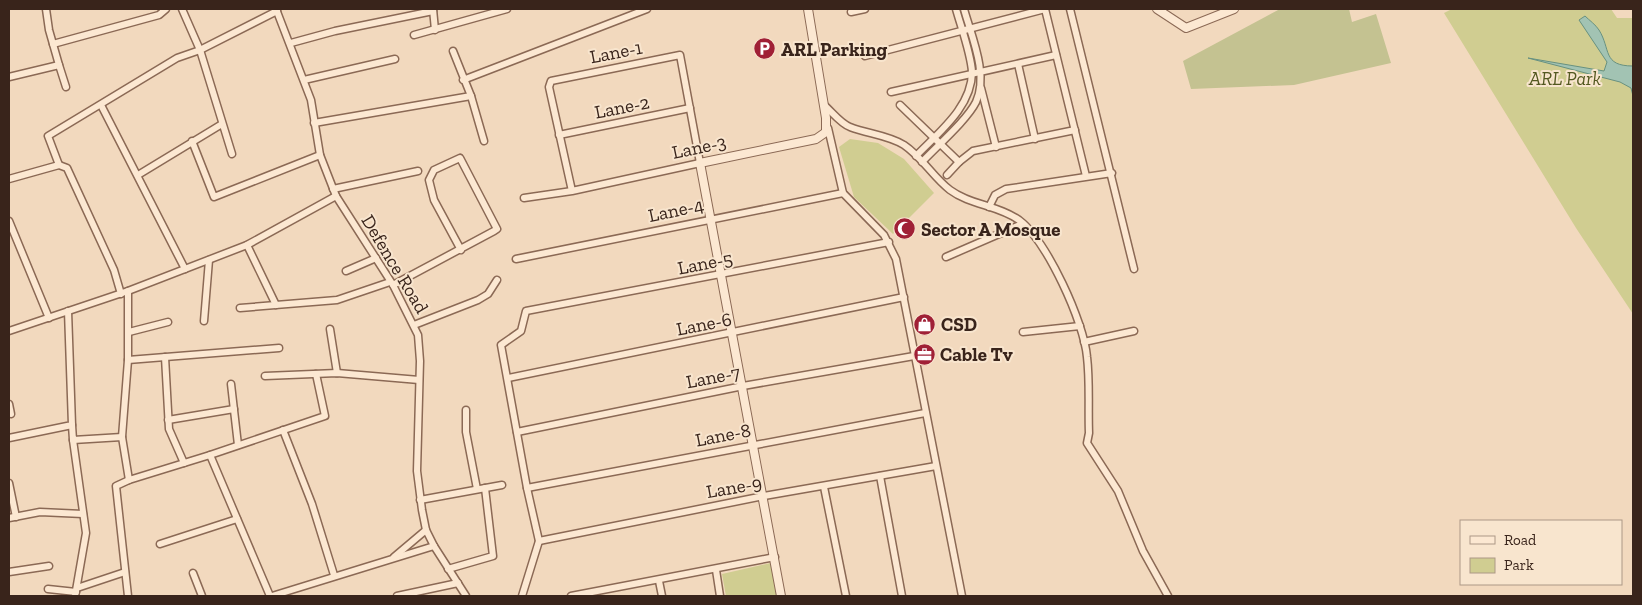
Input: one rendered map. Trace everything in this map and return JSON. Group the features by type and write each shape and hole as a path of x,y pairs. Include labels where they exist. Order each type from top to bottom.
{"street":[{"path":"46,9 52,44 66,87"},
{"path":"52,44 159,15 166,9"},
{"path":"182,9 200,50 232,154"},
{"path":"414,35 507,9"},
{"path":"463,80 647,9"},
{"path":"808,9 828,128 843,193 889,242 896,259 962,596"},
{"path":"851,12 865,9"},
{"path":"916,156 961,106 970,85 971,74 956,9"},
{"path":"922,162 975,102 980,72 964,9"},
{"path":"865,56 1045,9 1086,176"},
{"path":"1070,9 1112,172 1134,269"},
{"path":"1157,9 1186,28 1234,9"},
{"path":"121,294 114,270 69,171 59,165 48,136 177,58 200,50 277,10"},
{"name":"Defence Road","path":"277,10 304,80 310,100 320,155 335,193 376,258 418,335 417,471 420,500 426,530 466,596"},
{"path":"291,44 335,31 433,10 435,30"},
{"path":"453,51 471,96 484,141"},
{"name":"Lane-1","path":"559,134 549,87 551,81 558,78 680,55 690,108"},
{"path":"891,92 1056,55"},
{"path":"304,80 395,59"},
{"path":"1018,64 1035,138"},
{"path":"9,78 59,65"},
{"path":"979,85 996,147"},
{"path":"314,123 471,96"},
{"path":"101,105 185,269"},
{"path":"824,105 848,127 894,140 916,156 948,189 960,197 1004,212 1022,224 1044,250 1080,326 1084,342 1088,366 1089,432 1087,443 1118,491 1143,551 1168,596"},
{"path":"900,105 959,162"},
{"path":"690,108 764,496 781,596"},
{"name":"Lane-2","path":"559,134 690,108"},
{"path":"138,175 222,124"},
{"name":"Lane-3","path":"524,198 572,191 816,139 824,135 828,128"},
{"path":"947,175 973,151 1075,130"},
{"path":"559,134 572,191"},
{"path":"192,141 214,197 320,155"},
{"path":"240,308 337,300 391,284 461,250 497,228 460,158 434,170 429,180 434,200 461,250"},
{"path":"9,180 59,165"},
{"path":"9,331 121,294 247,245 335,193 418,171"},
{"path":"989,207 995,195 1006,189 1112,172"},
{"name":"Lane-4","path":"516,259 711,218 843,193"},
{"path":"9,221 49,318"},
{"path":"946,257 1022,224"},
{"name":"Lane-5","path":"508,378 502,345 521,330 526,311 889,242"},
{"path":"247,245 276,306"},
{"path":"346,271 376,258"},
{"path":"204,321 209,260"},
{"path":"414,325 478,300 488,294 497,280"},
{"path":"128,291 128,360 122,437 129,480"},
{"name":"Lane-6","path":"508,378 904,297"},
{"path":"68,311 73,440 86,533 76,592"},
{"path":"129,332 168,322"},
{"path":"1023,332 1080,326"},
{"path":"330,330 338,373"},
{"path":"1084,342 1134,331"},
{"path":"128,360 279,348"},
{"name":"Lane-7","path":"517,432 743,386 914,356"},
{"path":"165,357 169,429 184,463"},
{"path":"265,376 338,373 419,380"},
{"path":"128,596 116,486 129,480 325,416 316,374"},
{"path":"508,378 526,488 539,541 522,596"},
{"path":"231,384 238,445"},
{"path":"9,404 11,414"},
{"path":"168,420 234,409"},
{"path":"466,410 466,432 477,489"},
{"name":"Lane-8","path":"526,488 925,413"},
{"path":"9,438 72,425"},
{"path":"282,430 309,496 334,575"},
{"path":"73,440 122,437"},
{"path":"210,454 271,596 334,575 434,546"},
{"name":"Lane-9","path":"539,541 764,496 936,466"},
{"path":"880,476 902,596"},
{"path":"9,483 12,517 40,512 83,514"},
{"path":"420,500 502,485"},
{"path":"824,487 846,596"},
{"path":"448,569 493,556 485,488"},
{"path":"160,544 237,519"},
{"path":"391,560 426,530"},
{"path":"571,596 605,594 659,580 775,557"},
{"path":"9,572 49,566"},
{"path":"716,570 720,596"},
{"path":"48,589 76,592 125,572"},
{"path":"193,573 202,596"},
{"path":"659,580 662,596"},
{"path":"397,596 458,583"}],"green space":[{"name":"ARL Park","path":"1452,9 1611,9 1617,18 1633,18 1633,314 1576,228 1444,13"},
{"path":"850,139 878,143 904,159 934,193 893,234 854,197 839,147"},
{"path":"771,563 777,596 726,596 722,574"}],"shaded area":[{"path":"1280,9 1349,9 1352,22 1376,14 1391,63 1294,85 1191,89 1183,61"},
{"path":"1585,16 1599,30 1612,60 1623,65 1633,66 1633,96 1631,88 1620,82 1528,58 1604,71 1607,62 1579,20"}],"place":[{"name":"ARL Parking","path":"765,49"},
{"name":"Sector A Mosque","path":"905,229"},
{"name":"CSD","path":"925,324"},
{"name":"Cable Tv","path":"924,354"}]}
